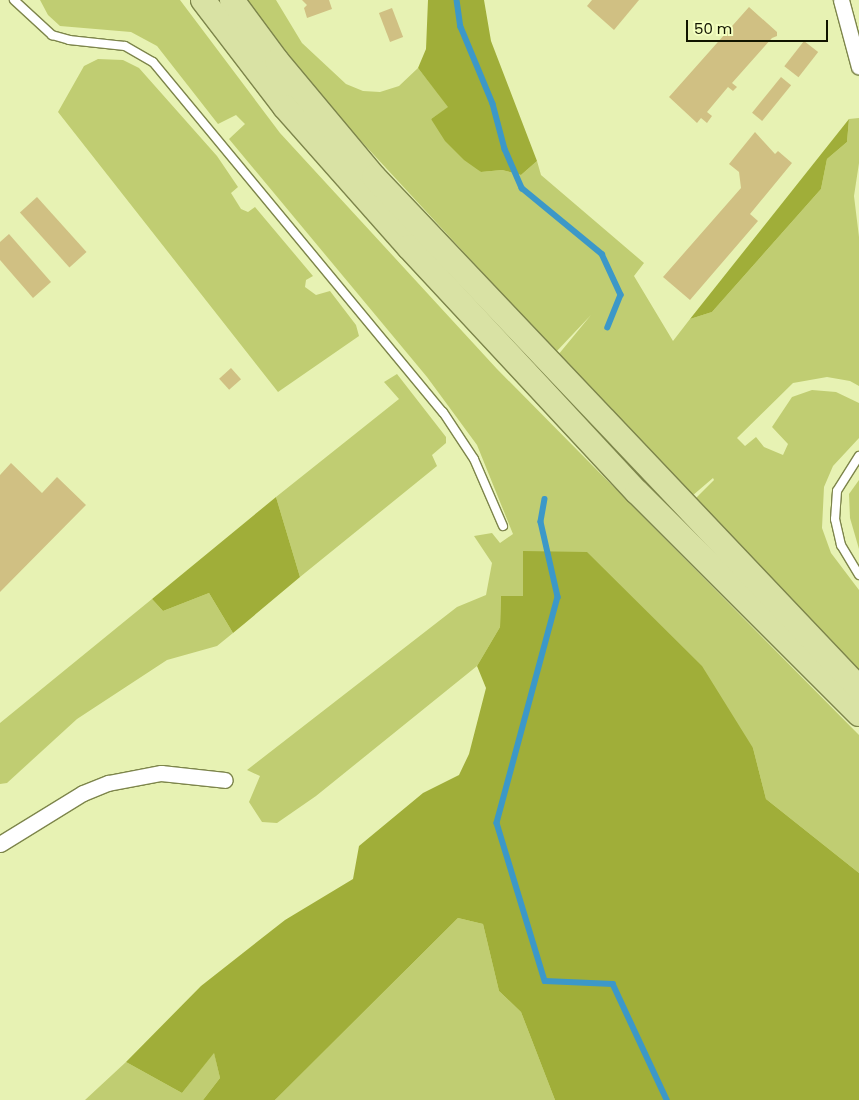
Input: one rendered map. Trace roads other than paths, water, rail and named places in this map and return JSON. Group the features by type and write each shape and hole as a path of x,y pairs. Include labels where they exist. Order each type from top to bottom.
{"main road":[{"path":"203,0 285,108 409,248 637,492 859,714"},
{"path":"232,0 277,61 374,177 859,688"}],"street":[{"path":"841,0 859,68"},
{"path":"0,844 83,793 108,783 162,773 225,780"}],"lane":[{"path":"14,0 52,35 69,40 125,46 153,62 443,412 474,459 503,526"},
{"path":"859,456 837,491 835,519 841,545 859,575"}],"waterway":[{"path":"457,0 461,27 493,104 505,149 522,188 602,254 621,295 608,327"},
{"path":"545,499 541,522 558,597 497,823 545,981 613,984 667,1100"}]}
